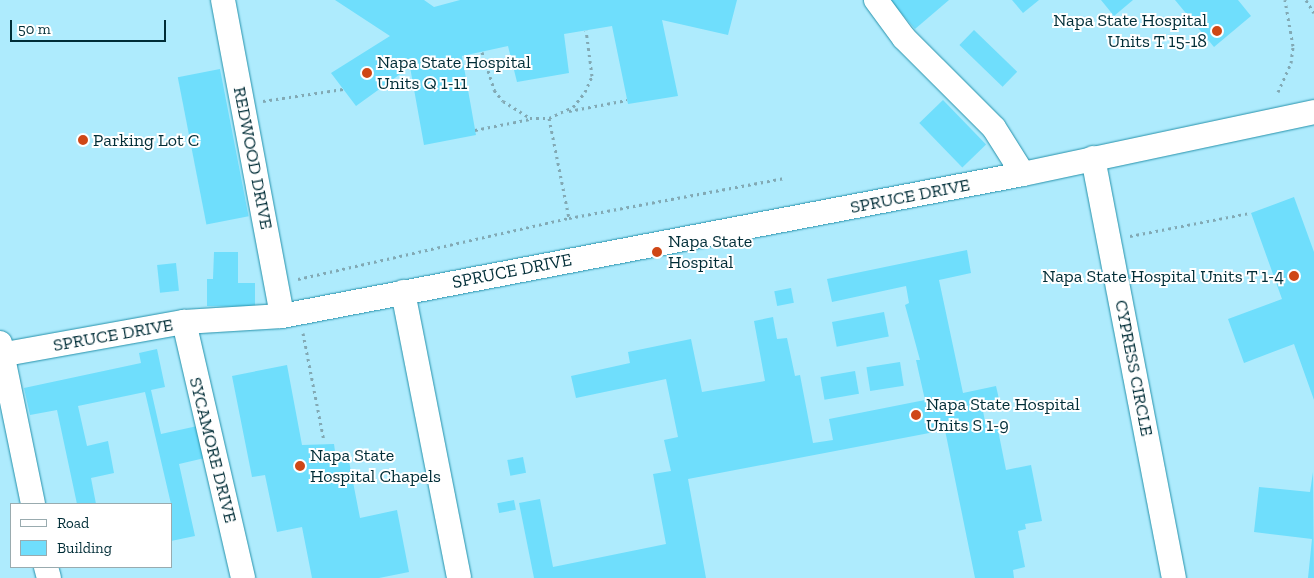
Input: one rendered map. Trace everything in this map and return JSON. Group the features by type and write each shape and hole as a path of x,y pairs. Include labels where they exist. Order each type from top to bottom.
{"street":[{"name":"REDWOOD DRIVE","path":"223,0 290,314"},
{"path":"876,0 904,38 994,128 1023,174"},
{"name":"SPRUCE DRIVE","path":"1,351 184,322 290,314 1023,174 1093,158 1236,131 1314,112"},
{"name":"CYPRESS CIRCLE","path":"1093,158 1174,578"},
{"path":"403,292 459,578"},
{"name":"SYCAMORE DRIVE","path":"184,322 243,578"},
{"path":"1,351 33,503"}],"path":[{"path":"1278,92 1291,63 1294,46 1285,0"},
{"path":"1306,0 1314,13"},
{"path":"566,111 585,92 592,76 586,30"},
{"path":"482,52 494,90 502,101 534,118"},
{"path":"255,102 343,88"},
{"path":"475,130 534,118 549,118 566,111 627,100"},
{"path":"549,118 569,218"},
{"path":"324,441 290,314 291,281 569,218 784,178"},
{"path":"1109,240 1249,213"}],"shaded area":[{"name":"Napa State Hospital","path":"0,0 1314,0 1314,578 0,578"}],"building":[{"name":"Napa State Hospital Units Q 1-11","path":"335,0 424,0 434,7 460,0 737,0 728,35 662,20 678,96 628,104 612,26 564,34 569,73 517,82 508,46 462,56 476,135 424,145 410,67 356,106 331,73 390,36"},
{"path":"890,0 949,0 915,29"},
{"name":"Napa State Hospital Units T 15-18","path":"1012,0 1039,0 1023,13"},
{"name":"Napa State Hospital Units T 15-18","path":"1101,0 1133,0 1114,16"},
{"name":"Napa State Hospital Units T 15-18","path":"1175,0 1238,0 1251,16 1214,47"},
{"path":"974,30 1017,72 1003,87 959,45"},
{"path":"220,69 249,216 206,224 178,77"},
{"path":"943,100 986,145 962,168 919,123"},
{"name":"Napa State Hospital Units T 1-4","path":"1294,197 1314,252 1314,400 1294,344 1244,363 1228,319 1282,299 1251,213"},
{"name":"Napa State Hospital Units S 1-9","path":"967,250 971,273 939,280 963,393 996,386 1001,408 983,411 986,427 997,425 1006,470 1031,465 1042,521 1025,524 1026,529 1018,531 1025,567 1013,570 1014,578 975,578 945,430 688,479 706,578 534,578 519,503 540,499 553,567 666,544 653,474 671,471 664,440 678,437 666,379 576,398 571,376 630,363 628,352 691,339 702,392 765,381 754,321 773,317 777,339 787,338 795,376 800,375 813,443 833,440 829,419 925,400 916,360 920,360 905,305 909,303 906,286 832,302 827,279"},
{"path":"214,252 238,252 238,283 255,283 255,307 207,306 207,279 213,279"},
{"path":"176,263 179,291 160,293 157,265"},
{"path":"791,288 794,303 777,306 774,291"},
{"path":"884,312 889,337 837,347 832,322"},
{"path":"157,349 165,387 151,390 161,434 202,425 209,457 179,464 195,536 172,541 172,503 145,392 78,406 87,446 108,441 114,473 91,478 96,503 77,503 57,410 30,415 24,388 141,363 139,353"},
{"path":"900,362 904,386 870,391 866,367"},
{"name":"Napa State Hospital Chapels","path":"287,365 302,445 334,444 336,458 348,456 360,518 397,510 409,572 379,578 312,578 302,527 277,532 265,475 252,477 232,376"},
{"path":"855,371 859,394 825,400 821,377"},
{"path":"523,457 526,473 510,476 507,460"},
{"path":"1313,472 1314,578 1308,578 1312,539 1254,532 1259,487 1310,492"},
{"path":"514,500 516,510 499,513 497,503"}],"place":[{"name":"Napa State Hospital Units T 15-18","path":"1217,31"},
{"name":"Napa State Hospital Units Q 1-11","path":"367,73"},
{"name":"Parking Lot C","path":"83,140"},
{"name":"Napa State Hospital","path":"657,252"},
{"name":"Napa State Hospital Units T 1-4","path":"1294,276"},
{"name":"Napa State Hospital Units S 1-9","path":"916,415"},
{"name":"Napa State Hospital Chapels","path":"300,466"}]}
